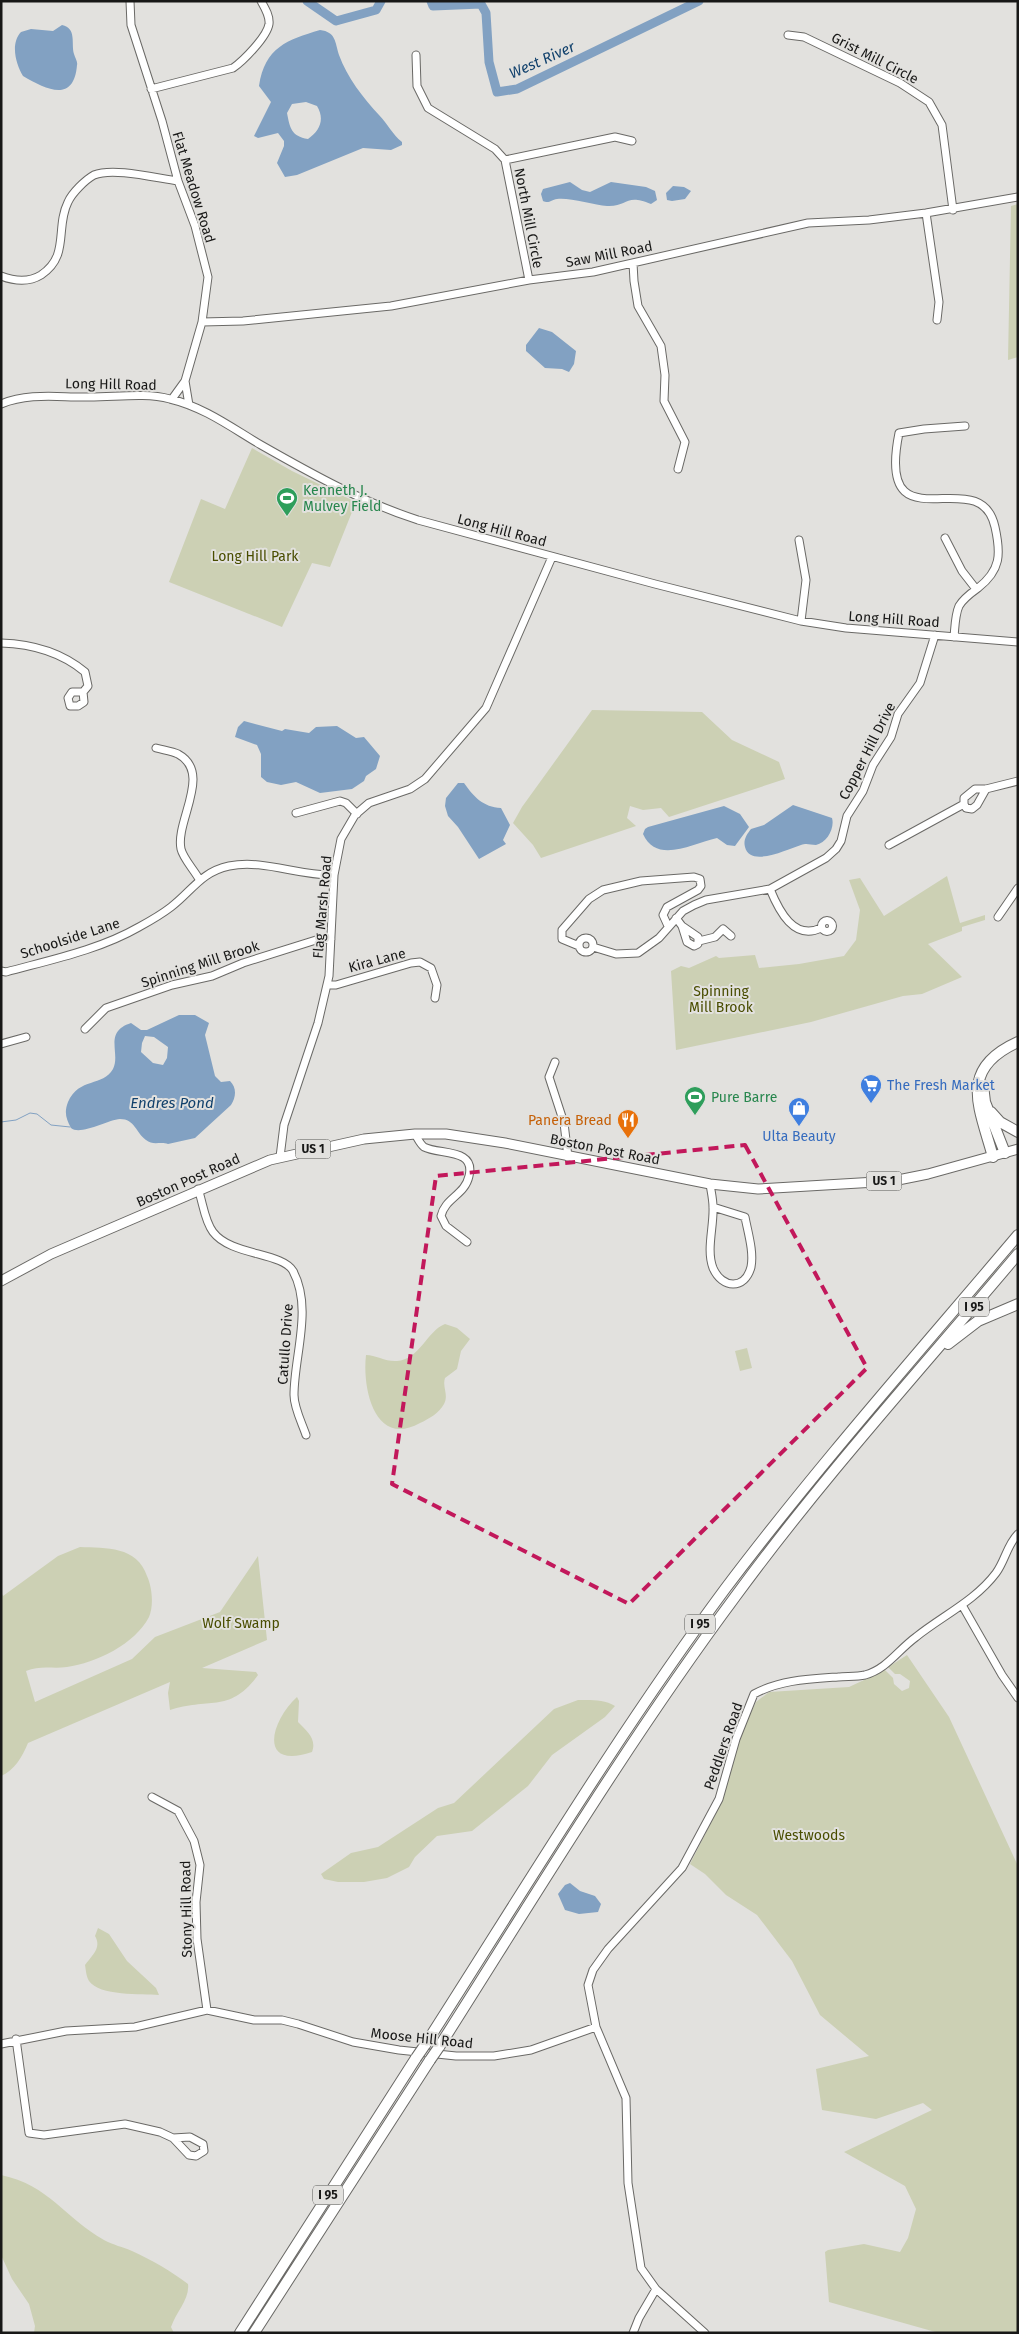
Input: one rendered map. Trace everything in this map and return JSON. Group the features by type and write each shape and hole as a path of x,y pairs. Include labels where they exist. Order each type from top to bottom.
{"highway":[{"path":"992,1157 978,1103 978,1078 984,1066 993,1056 1018,1042"},
{"path":"1005,1153 985,1102 983,1086 986,1073 994,1061 1018,1048"},
{"path":"985,1102 1000,1122 1018,1132"},
{"name":"I 95","path":"240,2333 640,1710 726,1589 790,1506 1018,1235"},
{"name":"I 95","path":"254,2333 650,1717 696,1651 799,1515 1018,1254"},
{"path":"930,1359 978,1321 1018,1304"}],"main road":[{"name":"Boston Post Road","path":"1,1281 51,1254 198,1189 280,1157 364,1139 415,1134 446,1134 505,1143 710,1184 758,1189 893,1181 1018,1149"}],"street":[{"name":"Flat Meadow Road","path":"130,1 131,25 178,181 194,226 208,277 202,322 186,381 189,405"},
{"path":"151,89 233,68 240,64 269,26 268,14 261,1"},
{"name":"Grist Mill Circle","path":"788,35 804,37 900,83 929,102 942,125 953,210"},
{"name":"North Mill Circle","path":"416,54 417,86 428,108 495,149 506,160 529,280"},
{"path":"506,160 615,137 632,141"},
{"path":"1,276 14,281 34,280 54,264 67,203 78,189 94,176 112,171 178,181"},
{"name":"Saw Mill Road","path":"202,322 243,321 391,306 529,280 593,272 808,222 869,220 953,210 1018,197"},
{"path":"926,213 939,302 937,320"},
{"path":"633,262 638,306 661,346 665,376 664,401 685,442 678,469"},
{"name":"Flat Meadow Road","path":"172,399 186,381"},
{"name":"Long Hill Road","path":"1,404 18,398 43,396 101,398 153,396 172,399 217,419 313,474 381,507 418,520 737,606 801,621 846,628 1018,642"},
{"path":"954,636 959,607 992,575 996,567 996,540 991,516 985,507 969,498 931,500 913,497 900,486 895,474 900,433 965,426"},
{"path":"945,538 962,571 976,589"},
{"path":"799,540 806,580 801,621"},
{"name":"Flag Marsh Road","path":"280,1157 284,1125 308,1056 327,985 334,875 341,839 357,814 369,803 410,789 425,779 466,734 486,708 551,564 552,557"},
{"name":"Copper Hill Drive","path":"668,926 663,915 667,907 698,890 702,883 700,879 694,876 641,881 596,893 562,930 562,939 579,946 582,940 588,939 593,943 593,947 625,955 638,953 649,946 676,918 683,910 706,900 770,889 826,858 836,849 841,841 847,816 863,791 873,765 891,737 898,714 920,683 935,635"},
{"path":"1,644 22,644 44,648 73,662 85,672 88,686 83,692"},
{"path":"156,748 179,755 190,766 194,785 183,822 181,850 199,878"},
{"path":"986,789 977,805 972,809 966,808 964,798 975,789 986,789 1018,781"},
{"path":"296,813 340,801 346,803 357,814"},
{"path":"890,845 964,804"},
{"name":"Schoolside Lane","path":"1,971 6,972 92,947 138,928 171,907 199,878 226,867 247,863 316,876 334,875"},
{"path":"998,917 1018,888"},
{"path":"770,889 778,908 791,924 801,932 822,928"},
{"path":"676,918 682,926 683,934 690,945 694,946 699,941 715,937 723,929 731,936"},
{"name":"Spinning Mill Brook","path":"86,1029 106,1008 172,985 212,976 243,962 316,940 331,939"},
{"name":"Kira Lane","path":"327,985 420,962 431,968 437,985 435,998"},
{"path":"1,1044 26,1036"},
{"path":"555,1062 549,1077 564,1123 568,1157"},
{"path":"415,1134 421,1145 426,1148 457,1154 466,1159 470,1167 466,1186 446,1204 442,1216 446,1226 467,1242"},
{"path":"710,1184 713,1207 710,1248 712,1267 720,1280 726,1284 735,1284 743,1280 751,1265 751,1246 746,1217 713,1207"},
{"name":"Catullo Drive","path":"198,1189 212,1231 223,1243 273,1258 292,1269 300,1290 302,1319 294,1396 306,1435"},
{"name":"Peddlers Road","path":"596,2027 588,1985 593,1970 608,1949 682,1868 718,1799 736,1739 754,1694 772,1685 800,1680 865,1675 892,1660 914,1638 962,1605 995,1574 1006,1558 1012,1541 1018,1534"},
{"path":"962,1605 1002,1675 1018,1698"},
{"name":"Stony Hill Road","path":"152,1797 178,1811 194,1841 200,1865 196,1902 197,1939 207,2010"},
{"name":"Moose Hill Road","path":"1,2044 66,2031 135,2027 207,2010 254,2020 282,2020 353,2042 398,2050 456,2056 494,2056 531,2050 596,2027"},
{"path":"596,2027 626,2098 629,2191 642,2268 656,2289 704,2333"},
{"path":"16,2040 29,2133 44,2135 125,2124 152,2130 173,2138"},
{"path":"633,2333 639,2318 656,2289"}],"highlighted area":[{"path":"745,1145 867,1368 629,1604 392,1484 436,1176"}],"green space":[{"path":"1018,204 1018,357 1008,360 1011,206"},
{"name":"Long Hill Park","path":"252,448 292,471 356,502 330,567 312,563 282,627 169,582 201,499 225,509"},
{"path":"592,710 702,712 732,740 779,762 785,779 669,817 661,808 643,810 630,806 627,818 636,826 541,858 533,845 513,823 522,807"},
{"name":"Spinning Mill Brook","path":"947,876 960,923 985,915 985,920 962,927 962,931 928,944 962,977 922,994 903,996 811,1022 676,1050 671,971 681,966 689,968 716,956 719,958 755,955 759,968 799,964 844,956 856,940 860,910 849,880 860,878 884,916"},
{"path":"445,1324 457,1328 470,1339 461,1351 457,1369 445,1378 446,1397 444,1404 427,1420 405,1429 392,1428 382,1421 369,1398 365,1369 366,1355 393,1361 405,1359 411,1356 433,1332"},
{"path":"747,1348 752,1368 740,1371 735,1351"},
{"name":"Wolf Swamp","path":"80,1547 120,1551 136,1559 142,1566 150,1585 152,1596 151,1612 143,1627 134,1636 125,1644 102,1657 78,1665 26,1671 35,1702 132,1659 155,1637 220,1612 258,1556 267,1640 202,1668 256,1672 258,1675 248,1687 228,1700 184,1706 170,1710 168,1693 170,1682 28,1743 18,1762 1,1776 1,1592 3,1596 58,1556"},
{"name":"Westwoods","path":"907,1655 949,1717 1018,1866 1018,2333 939,2333 829,2302 825,2252 864,2244 900,2252 908,2238 916,2209 905,2186 844,2152 932,2110 923,2103 876,2119 822,2110 816,2069 869,2056 820,2015 792,1961 757,1915 726,1895 705,1874 690,1864 718,1809 741,1733 756,1702 769,1692 849,1687 887,1668 885,1670 893,1678 894,1684 902,1691 909,1688 910,1681 900,1674 895,1674 888,1667"},
{"path":"297,1697 299,1701 298,1722 312,1739 312,1752 295,1756 283,1755 276,1749 274,1741 276,1730 280,1719"},
{"path":"578,1700 602,1701 615,1706 605,1717 552,1755 528,1786 472,1831 437,1836 415,1857 409,1867 387,1878 364,1882 338,1882 324,1879 321,1874 351,1853 378,1847 438,1808 454,1803 554,1709"},
{"path":"98,1928 109,1934 127,1961 156,1988 159,1995 111,1992 94,1986 89,1981 85,1965 97,1948 95,1936"},
{"path":"1,2175 32,2186 104,2240 147,2258 188,2284 187,2295 171,2327 174,2333 34,2333 35,2326 29,2304 12,2279 1,2255"}],"water":[{"path":"62,25 70,29 72,33 73,50 77,64 75,77 71,85 65,89 58,90 41,86 23,76 16,60 15,48 21,32 31,29 53,31"},
{"path":"320,30 332,35 342,63 356,87 395,136 402,142 402,145 391,150 363,148 297,175 285,177 277,163 284,146 284,141 278,133 258,138 254,136 271,102 259,86 262,73 266,62 279,47 297,37","holes":["306,102 317,106 321,120 316,132 308,139 298,136 290,127 287,113 292,104"]},
{"path":"570,182 582,190 590,192 611,182 646,187 655,191 657,200 651,204 631,200 614,206 568,199 543,201 541,194 543,189"},
{"path":"673,186 684,187 691,191 685,199 667,200 666,193"},
{"path":"539,328 552,332 576,351 574,364 569,372 562,369 545,368 526,351 526,345"},
{"path":"244,721 282,731 285,729 309,733 316,727 337,726 356,738 364,737 380,756 376,769 366,776 364,781 352,789 320,793 296,782 281,785 267,782 261,777 261,754 257,745 235,737 238,727"},
{"path":"458,783 464,783 475,797 489,806 501,808 510,825 503,840 506,844 479,859 458,827 448,816 445,806 446,798"},
{"path":"793,805 832,818 831,830 827,838 820,844 803,844 779,853 761,857 748,853 745,842 751,829 764,825"},
{"path":"724,806 740,814 749,827 735,846 727,845 717,838 676,850 666,850 657,848 649,843 643,834 648,827"},
{"name":"Endres Pond","path":"179,1015 195,1015 209,1023 205,1035 215,1076 221,1082 230,1081 234,1087 234,1099 231,1105 195,1138 168,1144 149,1142 129,1121 120,1119 81,1130 71,1128 66,1115 68,1102 73,1094 84,1085 109,1075 115,1063 114,1043 118,1032 131,1023 141,1030 147,1030","holes":["145,1036 154,1037 168,1047 167,1058 163,1065 153,1063 141,1052"]},
{"path":"570,1883 580,1891 595,1896 601,1904 598,1912 579,1914 565,1910 558,1894 565,1885"}],"waterway":[{"name":"West River","path":"307,1 336,21 376,10 381,1"},
{"name":"West River","path":"431,1 433,6 481,4 486,13 489,62 497,92 517,89 699,1"},
{"path":"1,1122 16,1120 30,1113 37,1114 51,1125 70,1127"}],"place":[{"name":"Kenneth J. Mulvey Field","path":"287,517"},
{"name":"The Fresh Market","path":"871,1104"},
{"name":"Pure Barre","path":"695,1116"},
{"name":"Ulta Beauty","path":"799,1127"},
{"name":"Panera Bread","path":"628,1139"}]}
